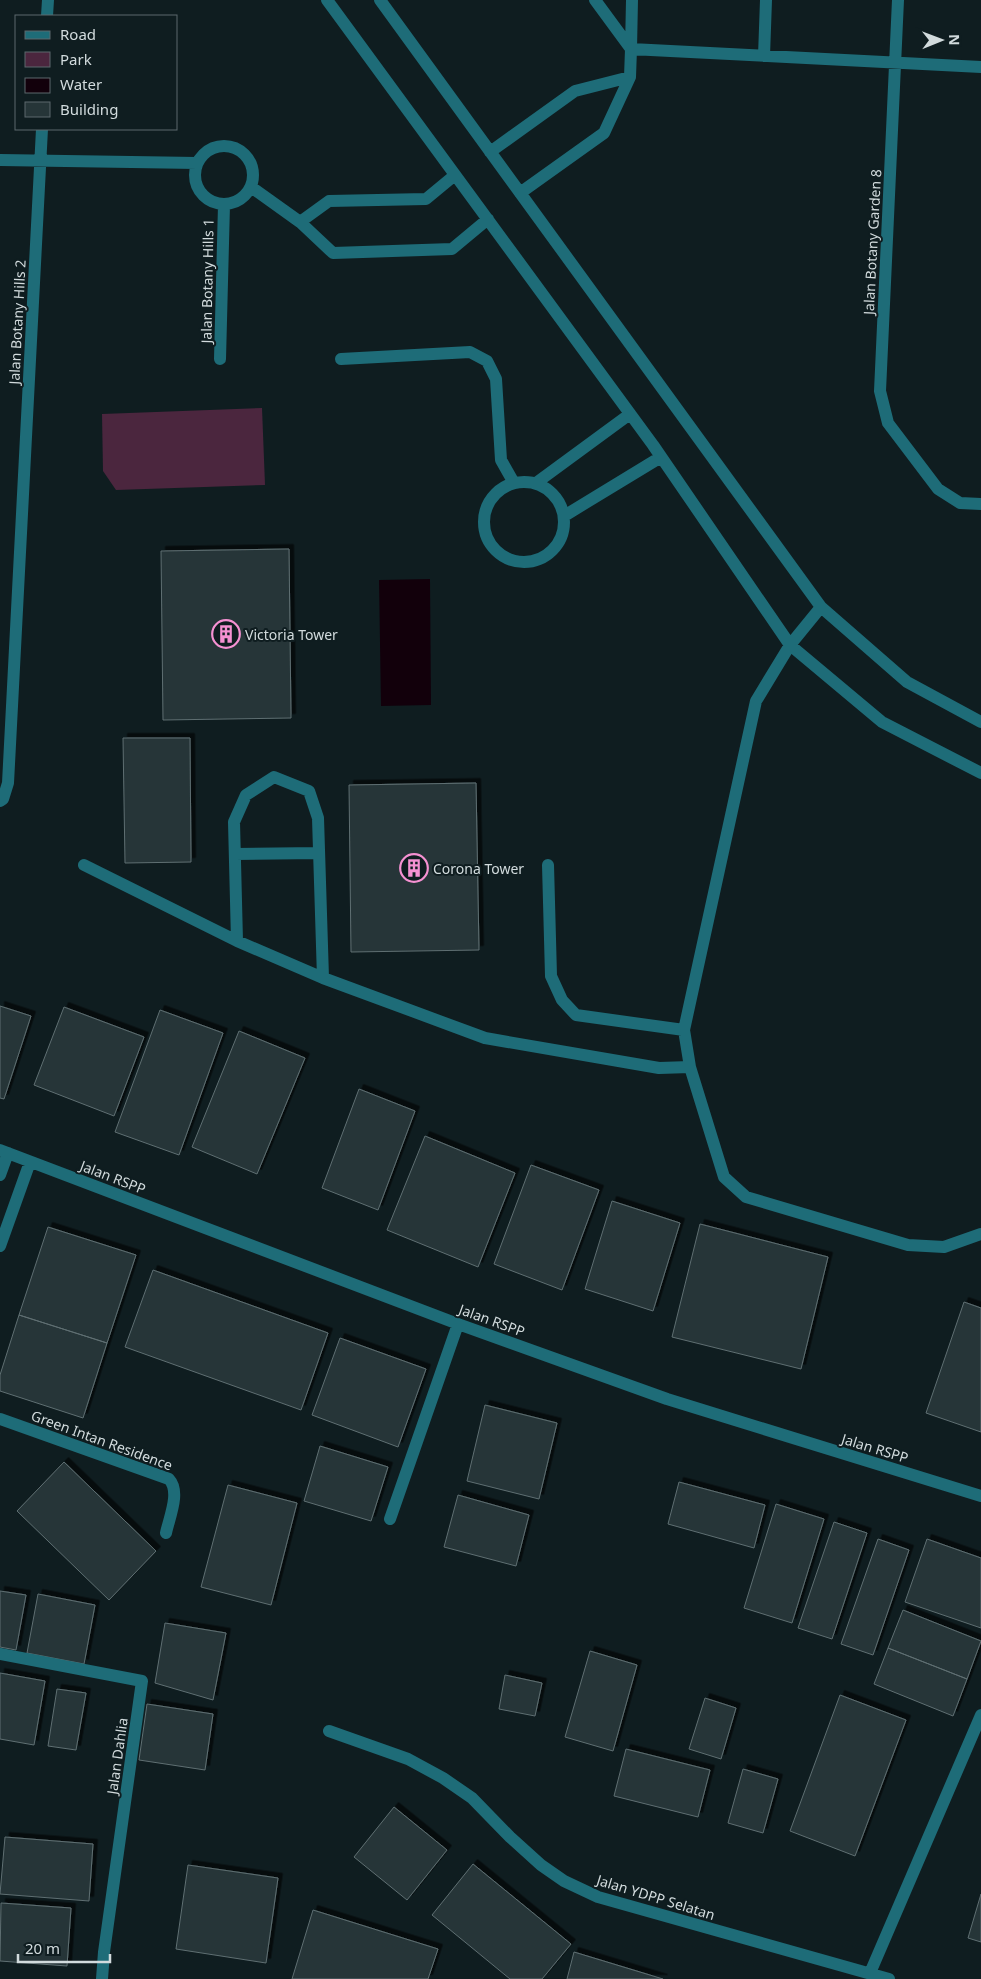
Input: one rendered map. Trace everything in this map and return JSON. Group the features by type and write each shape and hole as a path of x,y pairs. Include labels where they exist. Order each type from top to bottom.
{"street":[{"path":"47,15 48,0"},
{"path":"327,0 661,457 790,645 882,722 981,773"},
{"path":"380,0 821,607 908,682 981,722"},
{"path":"596,0 631,49"},
{"path":"520,193 604,133 630,77 632,0"},
{"path":"764,56 766,0"},
{"name":"Jalan Botany Garden 8","path":"898,0 880,391 888,423 938,489 960,503 981,504"},
{"path":"631,49 981,66"},
{"path":"490,152 575,92 630,77"},
{"name":"Jalan Botany Hills 2","path":"0,801 3,799 8,784 42,130"},
{"path":"221,146 236,148 248,158 254,172 251,187 240,200 224,205 210,201 199,191 194,178 197,163 207,151 221,146"},
{"path":"0,160 197,163"},
{"path":"300,222 329,201 426,199 455,175"},
{"path":"251,187 300,222 333,253 452,249 488,219"},
{"name":"Jalan Botany Hills 1","path":"220,359 224,205"},
{"path":"341,359 470,352 487,362 496,379 501,460 514,483"},
{"path":"536,483 630,414"},
{"path":"564,516 661,457"},
{"path":"514,483 536,483 555,496 564,516 561,539 546,557 524,563 502,556 487,539 484,516 494,495 514,483"},
{"path":"821,607 790,645 756,701 684,1030 690,1067 724,1177 746,1197 908,1245 944,1246 981,1234"},
{"path":"237,941 234,822 246,795 274,777 309,792 318,818 323,978"},
{"path":"235,854 319,854"},
{"path":"84,865 237,941 323,978 485,1038 659,1068 690,1067"},
{"path":"548,865 551,976 562,1000 576,1014 684,1030"},
{"path":"0,1175 4,1151"},
{"name":"Jalan RSPP","path":"4,1151 458,1324 667,1399 981,1496"},
{"path":"0,1246 30,1162"},
{"path":"390,1518 458,1324"},
{"name":"Green Intan Residence","path":"0,1419 169,1479 174,1488 174,1496 166,1533"},
{"name":"Jalan Dahlia","path":"0,1654 142,1681 104,1952 102,1979"},
{"path":"870,1973 981,1715"},
{"name":"Jalan YDPP Selatan","path":"329,1730 408,1759 443,1778 472,1798 510,1837 541,1865 564,1881 598,1897 889,1979"}],"green space":[{"path":"262,408 265,485 116,490 103,471 102,414"}],"water":[{"path":"430,579 431,705 381,706 379,580"}],"building":[{"name":"Victoria Tower","path":"289,549 291,718 163,720 161,551"},
{"path":"123,738 190,738 191,862 125,863"},
{"name":"Corona Tower","path":"476,783 479,950 351,952 349,785"},
{"path":"0,1006 31,1016 4,1099 0,1098"},
{"path":"64,1007 144,1037 114,1116 34,1085"},
{"path":"160,1010 223,1033 179,1155 115,1132"},
{"path":"239,1031 305,1058 257,1174 192,1147"},
{"path":"359,1089 415,1111 378,1210 322,1188"},
{"path":"425,1136 515,1173 478,1267 387,1230"},
{"path":"531,1165 599,1190 562,1290 494,1264"},
{"path":"612,1201 680,1223 653,1311 585,1289"},
{"path":"700,1224 828,1257 801,1369 672,1337"},
{"path":"48,1227 136,1255 107,1343 19,1315"},
{"path":"153,1270 328,1333 301,1410 125,1347"},
{"path":"964,1302 981,1308 981,1432 926,1413"},
{"path":"19,1315 107,1343 83,1418 0,1391 0,1375"},
{"path":"340,1338 426,1369 398,1447 312,1415"},
{"path":"485,1405 557,1423 539,1499 467,1481"},
{"path":"320,1446 388,1467 371,1521 304,1501"},
{"path":"64,1462 156,1551 109,1600 17,1511"},
{"path":"679,1482 765,1505 754,1548 668,1524"},
{"path":"228,1485 297,1503 271,1605 201,1587"},
{"path":"458,1495 529,1515 516,1566 444,1547"},
{"path":"776,1504 824,1519 792,1623 744,1608"},
{"path":"834,1522 867,1533 832,1639 798,1628"},
{"path":"878,1539 909,1550 873,1655 841,1644"},
{"path":"927,1539 981,1558 981,1628 905,1602"},
{"path":"0,1591 26,1595 16,1650 0,1647"},
{"path":"38,1594 95,1605 84,1664 27,1653"},
{"path":"903,1610 981,1641 967,1679 888,1648"},
{"path":"165,1623 226,1633 213,1700 155,1683"},
{"path":"888,1648 967,1679 953,1716 874,1684"},
{"path":"590,1651 637,1665 613,1751 565,1737"},
{"path":"0,1673 45,1681 34,1745 0,1739"},
{"path":"505,1675 542,1683 535,1716 499,1709"},
{"path":"57,1689 86,1693 76,1750 48,1746"},
{"path":"840,1695 906,1720 855,1856 790,1831"},
{"path":"705,1698 736,1708 721,1759 689,1749"},
{"path":"147,1704 213,1714 205,1770 139,1760"},
{"path":"626,1749 710,1770 698,1817 614,1796"},
{"path":"743,1769 778,1779 763,1833 728,1823"},
{"path":"394,1807 447,1850 407,1900 354,1857"},
{"path":"5,1837 93,1844 89,1901 0,1894"},
{"path":"473,1864 571,1944 542,1979 510,1979 432,1915"},
{"path":"188,1865 278,1878 266,1963 176,1949"},
{"path":"981,1894 981,1942 968,1938"},
{"path":"1,1903 71,1908 67,1966 0,1961"},
{"path":"313,1910 438,1949 428,1979 292,1979"},
{"path":"574,1952 663,1979 567,1979"}],"place":[{"name":"Victoria Tower","path":"226,634"},
{"name":"Corona Tower","path":"414,868"}]}
